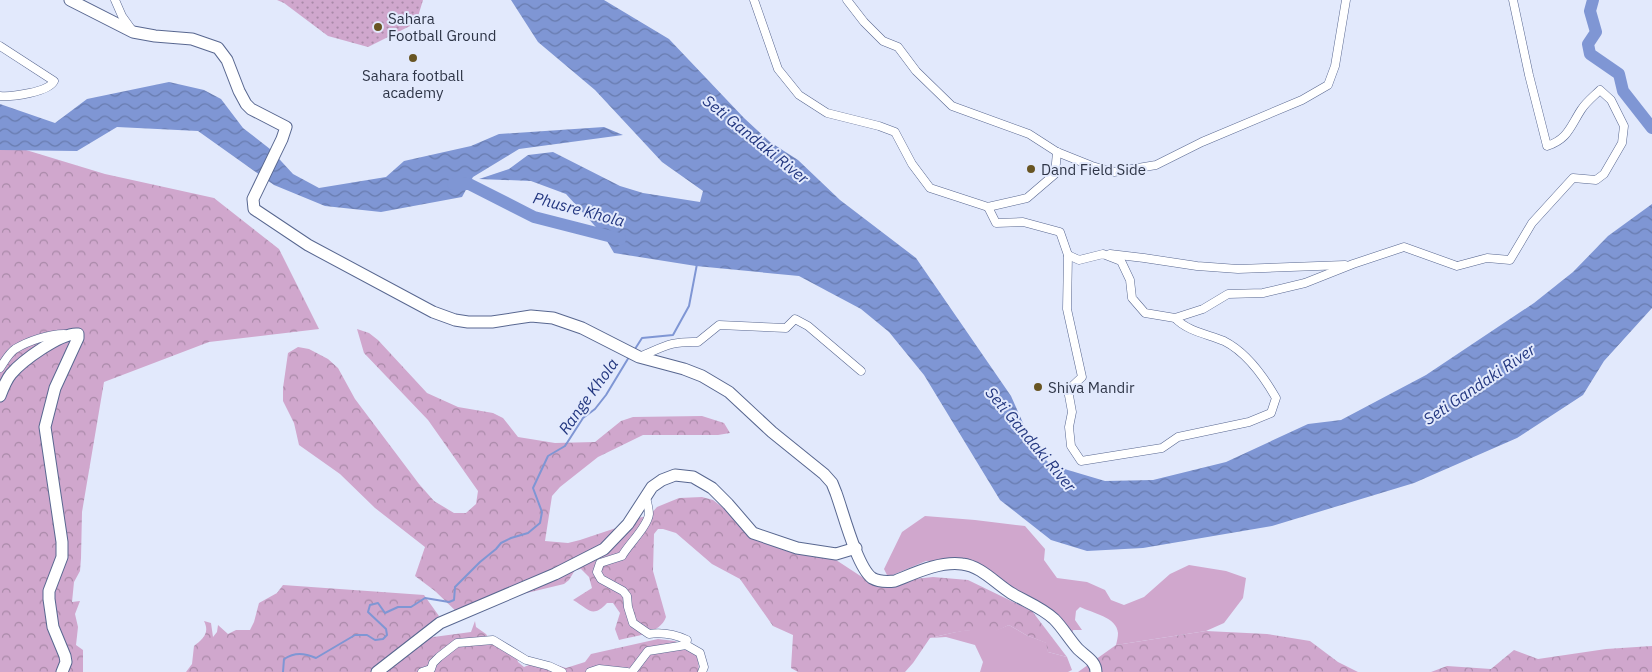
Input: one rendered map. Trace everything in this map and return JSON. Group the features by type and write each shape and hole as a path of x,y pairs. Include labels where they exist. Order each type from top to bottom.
{"main road":[{"path":"70,0 133,32 192,39 218,48 227,60 246,104 286,127 253,199 254,209 259,213 308,245 433,312 455,320 468,322 492,322 531,316 553,318 610,341 639,357 684,369 720,386 772,432 824,474 832,483 860,563 869,575 880,581 895,581 918,572 952,564 969,565 1012,594 1035,604 1054,619 1078,649 1095,664 1096,672"},
{"path":"0,396 11,374 50,343 76,333 79,336 55,388 46,427 62,542 62,557 49,591 53,627 66,656 62,672"},
{"path":"377,672 440,623 555,574 604,550 628,524 652,487 662,480 675,475 693,477 712,488 753,533 797,548 836,554 856,548"}],"street":[{"path":"115,0 122,16 133,32"},
{"path":"754,0 778,70 799,95 827,113 895,132 912,164 930,188 988,207 1027,198 1055,174 1057,152"},
{"path":"847,0 864,22 883,41 898,47 916,71 952,106 1029,134 1057,152 1092,166 1114,172 1156,165 1202,142 1302,100 1328,85 1336,59 1346,0"},
{"path":"1103,254 1121,261 1130,280 1132,298 1145,313 1175,318 1203,309 1228,294 1262,293 1305,283 1404,247 1457,266 1487,258 1510,260 1532,223 1573,178 1596,180 1604,174 1622,143 1624,126 1611,100 1600,90 1582,108 1572,126 1559,142 1547,146 1513,0"},
{"path":"0,46 54,81 50,86 25,94 0,96"},
{"path":"988,207 996,223 1023,222 1060,232 1068,255 1067,309 1082,378 1068,390 1072,412 1069,427 1071,446 1081,461 1162,448 1178,436 1249,422 1271,413 1276,398 1265,379 1238,350 1225,342 1182,325 1175,318"},
{"path":"1068,255 1079,260 1103,254 1197,266 1238,269 1353,264"},
{"path":"639,357 679,341 698,342 719,325 786,328 795,319 808,326 861,371"},
{"path":"0,368 14,350 48,336 57,334 69,335"},
{"path":"646,497 649,516 633,543 626,548 622,556 600,563 597,572 601,579 623,591 627,596 632,623 648,634 660,632 676,635 687,640 686,645"},
{"path":"422,672 431,669 439,656 457,643 493,640 526,660 549,666 562,672"},
{"path":"632,672 648,651 686,645 700,653 704,667 702,672"},
{"path":"590,672 598,669 627,672"}],"green space":[{"path":"277,0 423,0 416,23 368,47 328,36 284,3"},
{"path":"3,143 105,174 214,198 279,249 319,329 209,342 104,382 82,512 80,571 74,582 72,602 80,601 75,614 78,627 76,645 83,650 83,672 0,672 0,149"},
{"path":"357,329 369,333 378,340 427,393 458,407 493,413 503,418 518,437 555,443 595,442 621,421 633,417 702,416 724,423 730,433 718,435 643,435 598,457 560,487 552,496 545,541 568,543 580,540 628,524 637,518 649,516 657,507 679,498 702,497 713,500 773,546 809,556 833,558 862,577 885,582 933,577 968,580 1032,611 1067,657 1048,652 1046,643 1026,635 1009,625 992,633 969,630 930,638 905,672 798,672 791,668 793,635 773,626 740,579 712,564 676,533 663,529 658,529 654,534 653,571 666,617 663,623 653,631 619,640 615,629 620,613 613,603 607,603 598,611 590,611 573,600 592,588 589,577 581,569 575,570 564,584 502,599 468,618 462,617 435,591 415,576 425,547 375,508 340,474 299,445 294,423 283,401 288,353 298,347 309,349 328,359 338,368 355,399 434,501 454,513 466,513 476,504 478,491 428,420 364,353"},
{"path":"925,516 1025,526 1045,549 1044,560 1057,578 1087,582 1105,590 1111,600 1124,605 1144,597 1170,574 1189,565 1226,571 1246,578 1243,598 1224,623 1206,631 1116,645 1118,633 1113,623 1103,616 1080,607 1076,611 1075,620 1082,630 1073,630 1071,638 970,560 926,561 888,577 884,569 902,532"},
{"path":"283,585 424,595 439,616 430,626 426,638 471,632 475,621 476,627 486,634 491,642 515,651 518,662 524,667 541,660 566,668 585,662 591,654 658,639 675,641 689,649 698,657 699,672 186,672 192,664 194,646 203,638 206,632 204,621 211,623 213,637 217,632 218,625 228,634 236,630 250,630 259,603 277,593"},
{"path":"1009,625 1026,635 1047,643 1048,652 1067,657 1072,670 1068,672 980,672 983,662 975,645 946,637 930,638 969,630 992,632"},
{"path":"1206,631 1267,634 1310,641 1338,662 1358,672 1078,672 1116,645"},
{"path":"1652,646 1652,672 1431,672 1447,666 1491,669 1514,650 1538,659 1606,649"}],"water":[{"name":"Seti Gandaki River","path":"511,0 604,0 669,39 744,118 770,142 798,160 840,200 916,258 1011,396 1034,448 1051,465 1105,481 1153,480 1226,462 1308,424 1341,420 1426,375 1534,303 1573,272 1608,236 1652,204 1652,308 1604,361 1583,395 1517,438 1414,483 1272,526 1143,548 1087,551 1051,540 1000,500 924,375 889,332 861,309 799,276 696,266 614,253 604,236 566,194 531,181 479,179 509,169 528,155 553,152 620,186 643,193 700,202 703,191 662,162 595,90 538,42"},
{"path":"169,82 204,90 221,99 243,128 270,149 293,174 319,188 386,177 404,161 471,146 499,134 604,127 623,135 519,149 473,177 462,197 381,212 325,206 274,185 198,131 117,127 77,151 0,150 0,104 55,123 87,99"}],"waterway":[{"path":"1593,0 1590,11 1596,32 1588,44 1590,54 1619,74 1623,91 1652,128"},
{"name":"Phusre Khola","path":"453,184 469,184 534,217 620,239"},
{"name":"Range Khola","path":"635,349 642,338 673,335 689,306 697,264"},
{"name":"Range Khola","path":"283,672 284,659 292,655 304,654 316,658 355,635 367,635 375,640 383,639 387,635 386,629 368,612 370,605 378,603 385,613 398,607 411,607 425,598 449,602 454,600 455,587 501,543 528,533 540,523 542,512 533,488 548,456 565,446 583,418 595,409 606,395 629,357"}],"place":[{"name":"Sahara Football Ground","path":"378,27"},
{"name":"Sahara football academy","path":"413,58"},
{"name":"Dand Field Side","path":"1031,169"},
{"name":"Shiva Mandir","path":"1038,387"}]}
